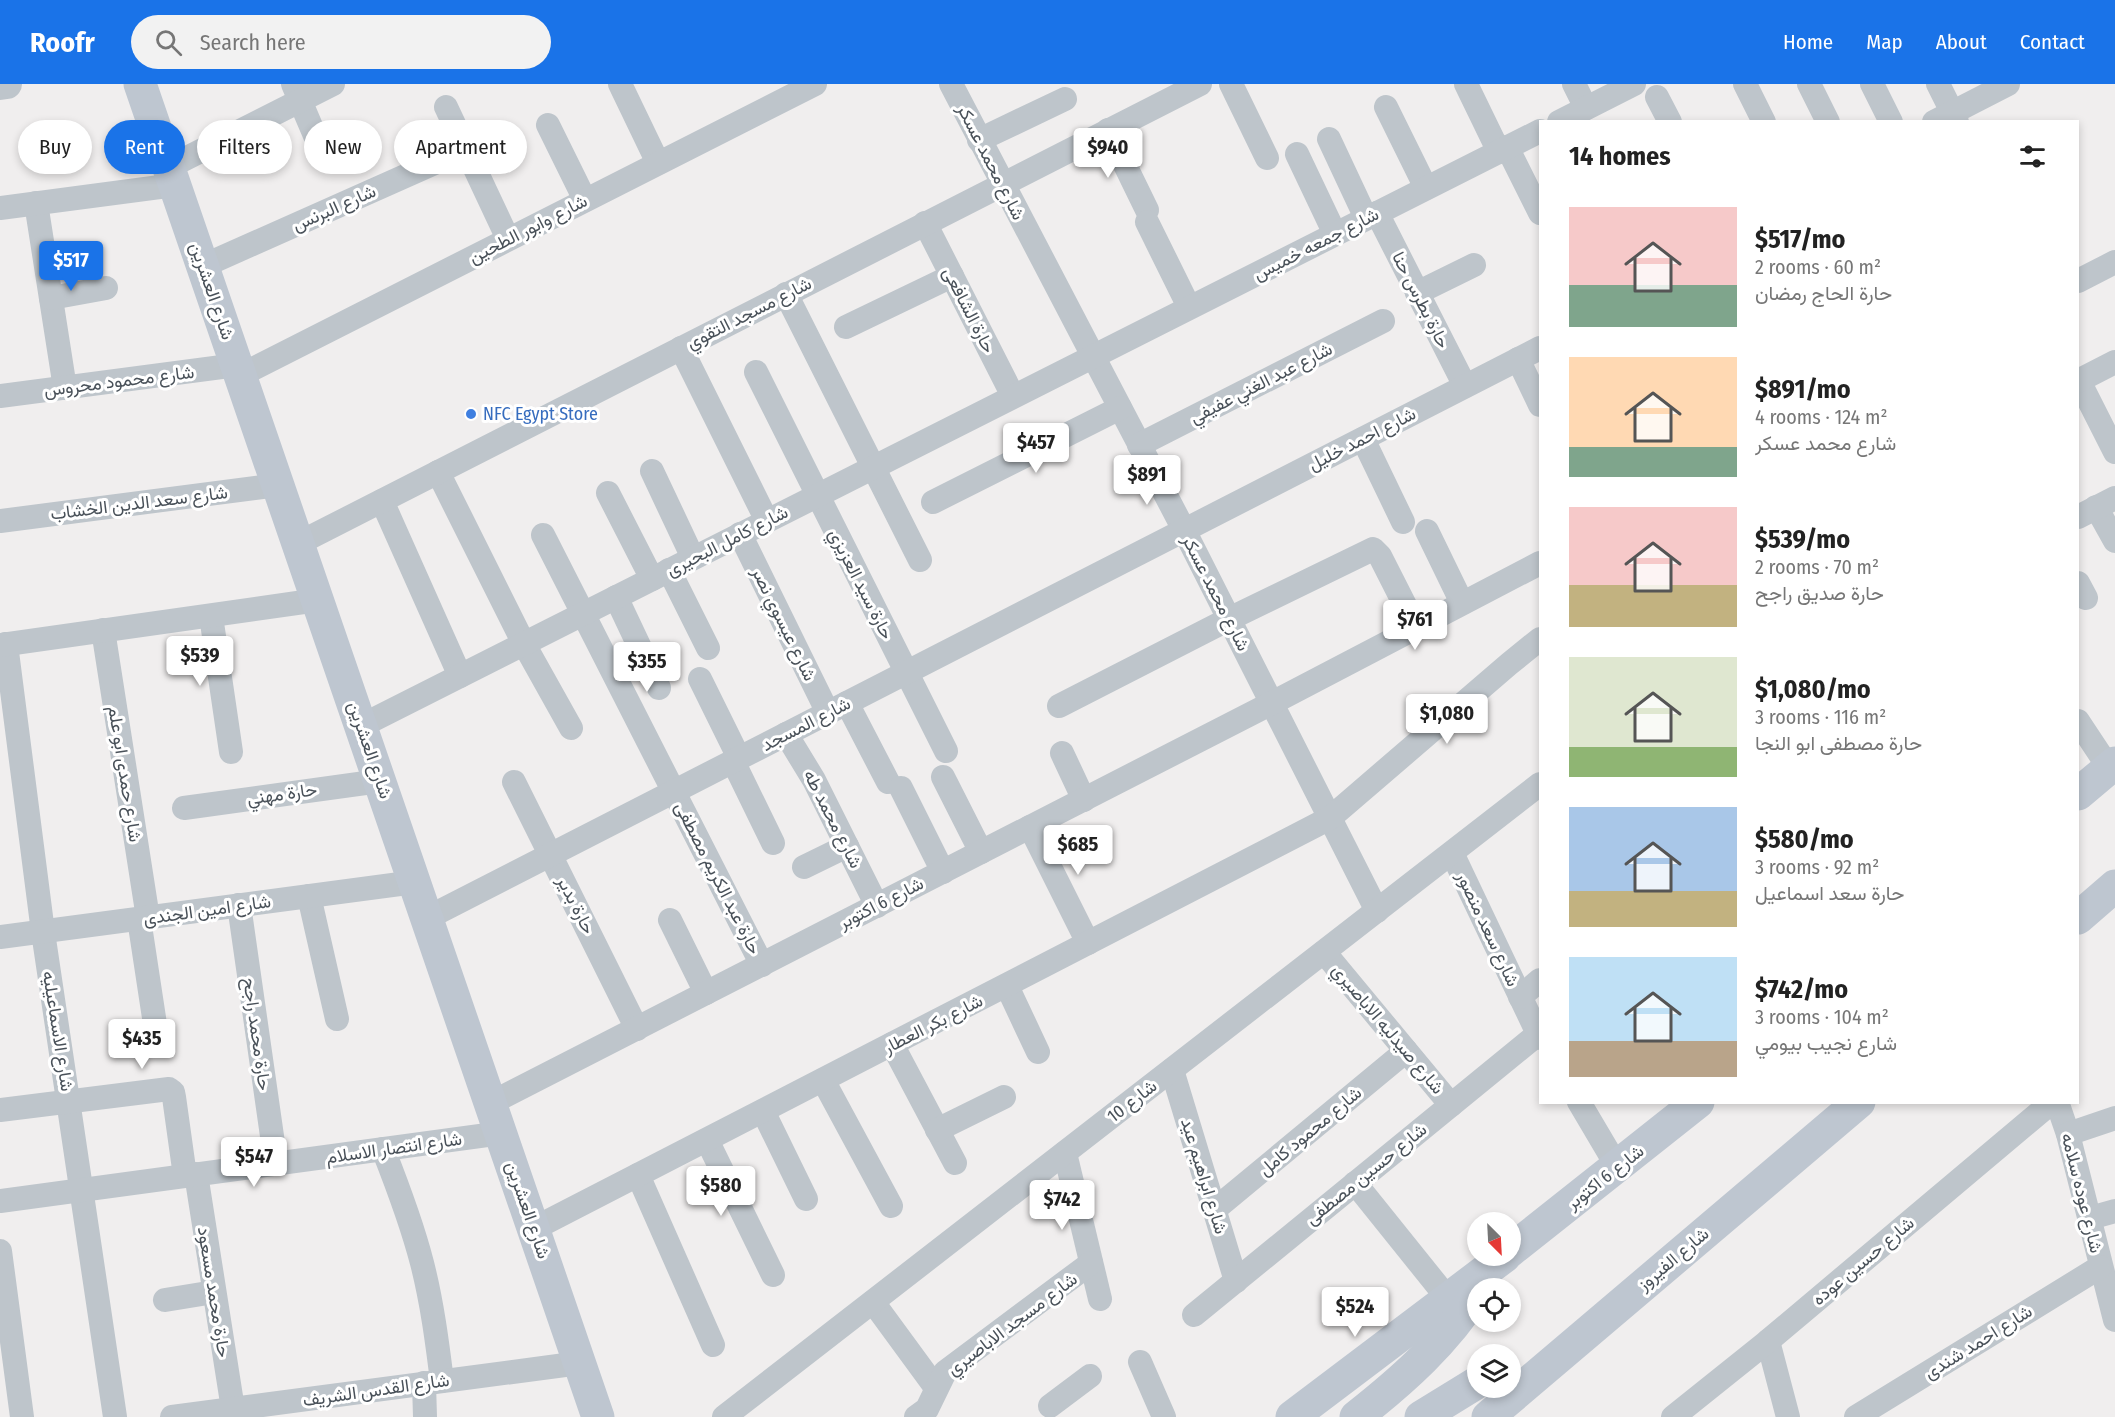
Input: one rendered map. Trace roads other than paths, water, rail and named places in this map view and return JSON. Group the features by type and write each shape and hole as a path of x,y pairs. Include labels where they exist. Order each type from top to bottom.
{"main road":[{"name":"شارع العشرين","path":"140,84 535,1228 598,1417"},
{"path":"2079,793 2112,766"},
{"path":"2079,917 2115,886"},
{"name":"شارع 6 اكتوبر","path":"1292,1417 1486,1275 1696,1104"},
{"name":"شارع الفيروز","path":"1488,1417 1857,1104"},
{"path":"1356,1417 1403,1380 1438,1345 1486,1275"},
{"path":"1521,1363 1570,1347"},
{"path":"1420,1417 1467,1389"}],"street":[{"path":"0,85 7,84"},
{"path":"0,208 172,176 296,92 333,84"},
{"path":"620,84 658,163"},
{"name":"شارع وابور الطحين","path":"239,370 508,239 815,84"},
{"name":"شارع محمد عسكر","path":"951,84 1184,530 1377,911"},
{"name":"شارع مسجد التقوي","path":"298,543 1108,130 1160,93 1200,84"},
{"path":"1231,84 1267,158"},
{"path":"1466,84 1539,211"},
{"path":"1574,84 1586,108"},
{"path":"1563,120 1634,84"},
{"path":"1745,84 1763,120"},
{"path":"1809,84 1827,120"},
{"path":"1872,84 1891,120"},
{"path":"1938,84 1948,118 2008,84"},
{"path":"296,92 308,120"},
{"path":"1657,97 1669,120"},
{"path":"979,140 1065,99"},
{"path":"446,107 452,120"},
{"path":"1386,107 1426,188"},
{"path":"548,125 585,200"},
{"path":"1108,130 1189,308"},
{"name":"شارع جمعه خميس","path":"1092,356 1539,132"},
{"name":"حارة بطرس حنا","path":"1329,139 1417,293 1465,386"},
{"path":"1297,154 1335,234"},
{"name":"شارع البرنس","path":"203,266 412,174"},
{"path":"477,174 508,239"},
{"path":"36,203 65,388"},
{"name":"حارة الشافعى","path":"925,223 1013,396"},
{"path":"2079,280 2115,262"},
{"path":"1417,293 1474,265"},
{"path":"846,327 952,276"},
{"path":"51,298 106,288"},
{"path":"786,294 921,560"},
{"name":"شارع عبد الغني عفيفي","path":"1139,445 1383,321"},
{"path":"681,348 767,521"},
{"name":"شارع احمد خليل","path":"1184,530 1539,348"},
{"name":"شارع كامل البحيرى","path":"361,726 1092,356"},
{"path":"1518,359 1539,403"},
{"path":"2079,380 2115,362"},
{"name":"شارع محمود محروس","path":"0,396 239,370"},
{"name":"حارة سيد العزيزي","path":"756,372 946,751"},
{"path":"2079,382 2115,452"},
{"path":"933,502 1120,408"},
{"path":"1363,439 1403,522"},
{"path":"652,471 693,558"},
{"path":"438,472 524,644 571,728"},
{"name":"شارع سعد الدين الخشاب","path":"0,521 278,485"},
{"path":"608,494 708,648"},
{"path":"382,501 460,676"},
{"path":"2096,507 2115,541"},
{"name":"شارع المسجد","path":"427,918 1184,530"},
{"path":"1427,531 1462,603"},
{"name":"شارع عيسوي نصر","path":"740,534 837,708 894,785 943,872"},
{"name":"حارة عبد الكريم مصطفى","path":"543,535 762,965"},
{"path":"1059,706 1373,549 1380,556 1416,627"},
{"name":"شارع 6 اكتوبر","path":"496,1118 638,1029 1539,564"},
{"path":"616,597 659,688"},
{"path":"3,644 318,600"},
{"path":"211,616 231,752"},
{"name":"شارع حمدى ابو علم","path":"103,630 158,1044"},
{"name":"شارع بكر العطار","path":"535,1228 1330,818 1539,640"},
{"name":"شارع الاسماعيليه","path":"3,644 115,1417"},
{"path":"700,679 773,843"},
{"path":"2079,722 2112,766"},
{"name":"شارع محمد طه","path":"786,734 814,780 877,906"},
{"path":"1062,753 1084,800"},
{"path":"943,777 981,852"},
{"name":"حارة مهني","path":"184,808 380,781"},
{"name":"حارة بدير","path":"514,782 638,1029"},
{"name":"شارع 10","path":"724,1417 1539,785"},
{"path":"1030,827 1088,944"},
{"path":"804,867 847,846"},
{"name":"شارع سعد منصور","path":"1452,853 1539,1036"},
{"name":"شارع امين الجندى","path":"0,937 415,882"},
{"path":"309,896 337,1019"},
{"name":"حارة محمد راجح","path":"238,905 276,1164"},
{"path":"670,920 706,993"},
{"name":"شارع صيدليه الاباصيري","path":"1324,952 1451,1105"},
{"path":"1520,997 1539,981"},
{"path":"1007,986 1038,1052"},
{"name":"شارع حسين مصطفى","path":"1194,1315 1539,1036"},
{"path":"892,1044 955,1163"},
{"name":"شارع محمود كامل","path":"1214,1210 1406,1051"},
{"name":"شارع ابراهيم عيد","path":"1172,1070 1236,1281"},
{"path":"823,1080 891,1206"},
{"name":"حارة محمد مسعود","path":"68,1101 169,1089 173,1092 214,1292 219,1413"},
{"path":"937,1130 1004,1096"},
{"path":"0,1110 68,1101"},
{"path":"1580,1104 1618,1167"},
{"name":"شارع حسين عوده","path":"1673,1417 1768,1341 2050,1104"},
{"name":"شارع عوده سلامه","path":"2059,1104 2115,1320"},
{"path":"763,1111 806,1200"},
{"name":"شارع انتصار الاسلام","path":"0,1201 383,1149 496,1118"},
{"path":"2068,1134 2115,1118"},
{"path":"707,1140 773,1275"},
{"path":"383,1149 405,1205 422,1263 434,1322 433,1382 425,1417"},
{"path":"1065,1153 1100,1299"},
{"path":"638,1175 713,1345"},
{"path":"1355,1183 1486,1275"},
{"path":"2090,1218 2115,1211"},
{"path":"0,1251 7,1354 22,1417"},
{"name":"شارع مسجد الاباصيري","path":"928,1408 945,1372 1091,1263"},
{"name":"شارع احمد شندى","path":"1856,1417 2100,1267"},
{"path":"165,1300 214,1292"},
{"path":"873,1302 928,1408"},
{"path":"1768,1341 1788,1417"},
{"path":"1140,1362 1164,1417"},
{"name":"شارع القدس الشريف","path":"172,1417 298,1409 433,1382 580,1363"},
{"path":"1047,1414 1090,1376"}],"place":[{"name":"NFC Egypt Store","path":"471,414"}]}
